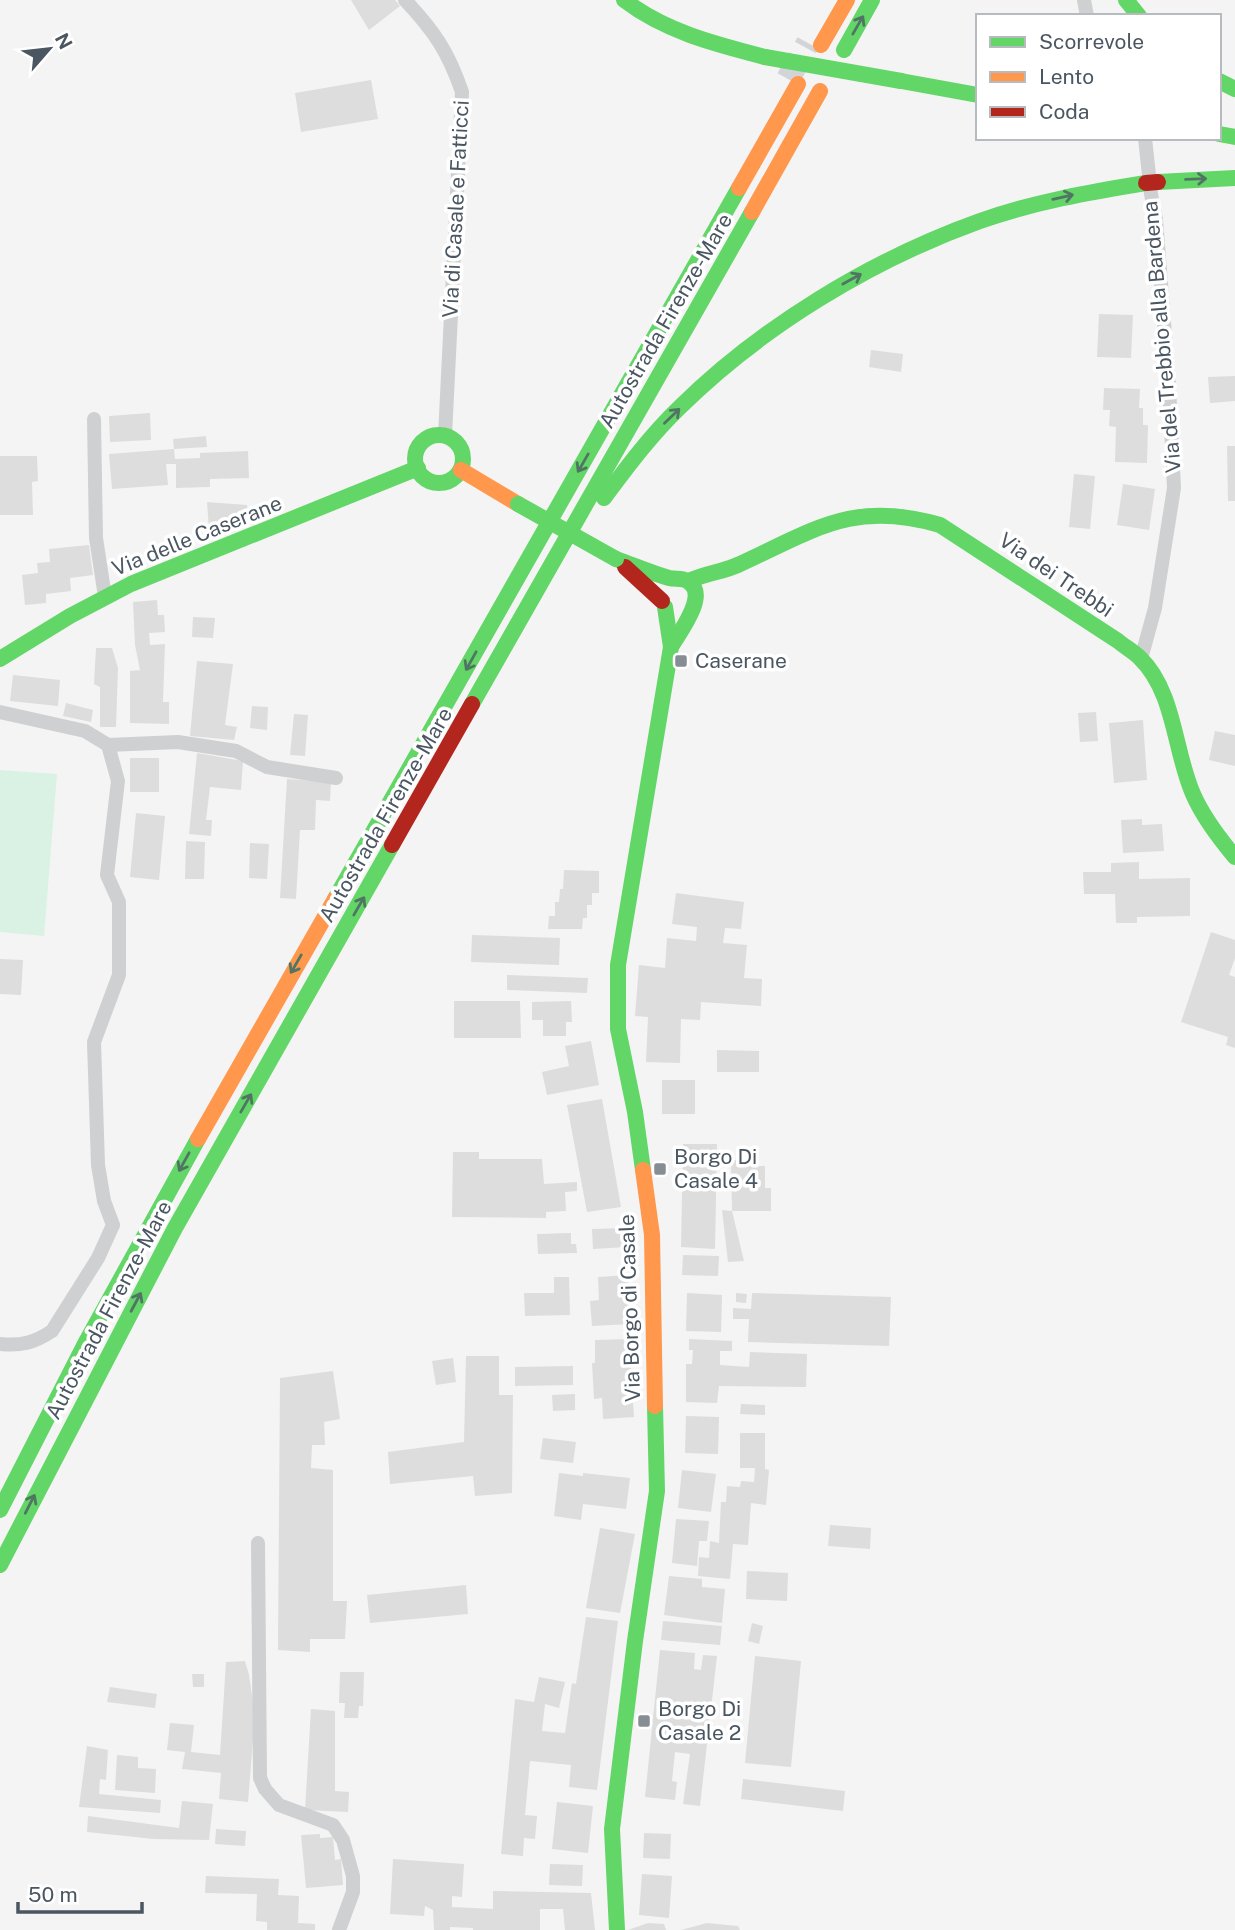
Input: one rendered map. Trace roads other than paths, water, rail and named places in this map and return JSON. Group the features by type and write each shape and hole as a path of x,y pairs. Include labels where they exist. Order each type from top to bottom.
{"main road":[{"path":"624,0 661,24 692,38 765,57 976,95"},
{"path":"832,0 815,44 847,0"},
{"path":"844,50 872,0"},
{"path":"1126,0 1137,14"},
{"name":"Autostrada Firenze-Mare","path":"0,1510 136,1247 747,173 792,83"},
{"name":"Autostrada Firenze-Mare","path":"0,1565 175,1228 820,91"},
{"path":"540,586 607,494 662,426 728,365 796,311 897,254 961,227 1094,190 1235,178"},
{"path":"444,436 451,438 461,449 463,456 461,470 452,480 439,483 426,479 418,468 416,454 430,437 444,436"},
{"name":"Via delle Caserane","path":"0,659 131,584 418,468"},
{"path":"461,470 616,559 672,579 689,581 696,590 693,605 680,614 664,604 616,559"},
{"name":"Via dei Trebbi","path":"689,581 737,566 804,531 844,518 887,514 918,518 940,525 1141,659 1161,694 1189,786 1218,837 1235,857"},
{"name":"Via dei Trebbi","path":"693,605 737,566"},
{"path":"664,604 664,586 672,579"},
{"name":"Via Borgo di Casale","path":"664,604 671,646"},
{"name":"Via Borgo di Casale","path":"617,1930 612,1829 657,1491 652,1235 635,1112 618,1029 618,965 671,646 693,605"}],"street":[{"name":"Via di Casale e Fatticci","path":"405,0 435,33 451,61 463,92 444,436"},
{"name":"Via del Trebbio alla Bardena","path":"1141,659 1155,608 1174,488 1157,233 1145,140"},
{"path":"94,419 96,538 105,597"},
{"path":"0,712 85,731 108,745 178,742 236,751 267,767 336,778"},
{"path":"0,1344 22,1346 52,1331 98,1258 113,1225 104,1201 98,1165 94,1042 119,975 119,902 107,875 118,781 108,745"},
{"path":"258,1543 260,1778 264,1790 279,1805 333,1825 343,1840 353,1876 353,1892 340,1930"}],"tunnel":[{"path":"788,79 808,43"}],"place":[{"name":"Caserane","path":"681,661"},
{"name":"Borgo Di Casale 4","path":"660,1169"},
{"name":"Borgo Di Casale 2","path":"644,1721"}]}
